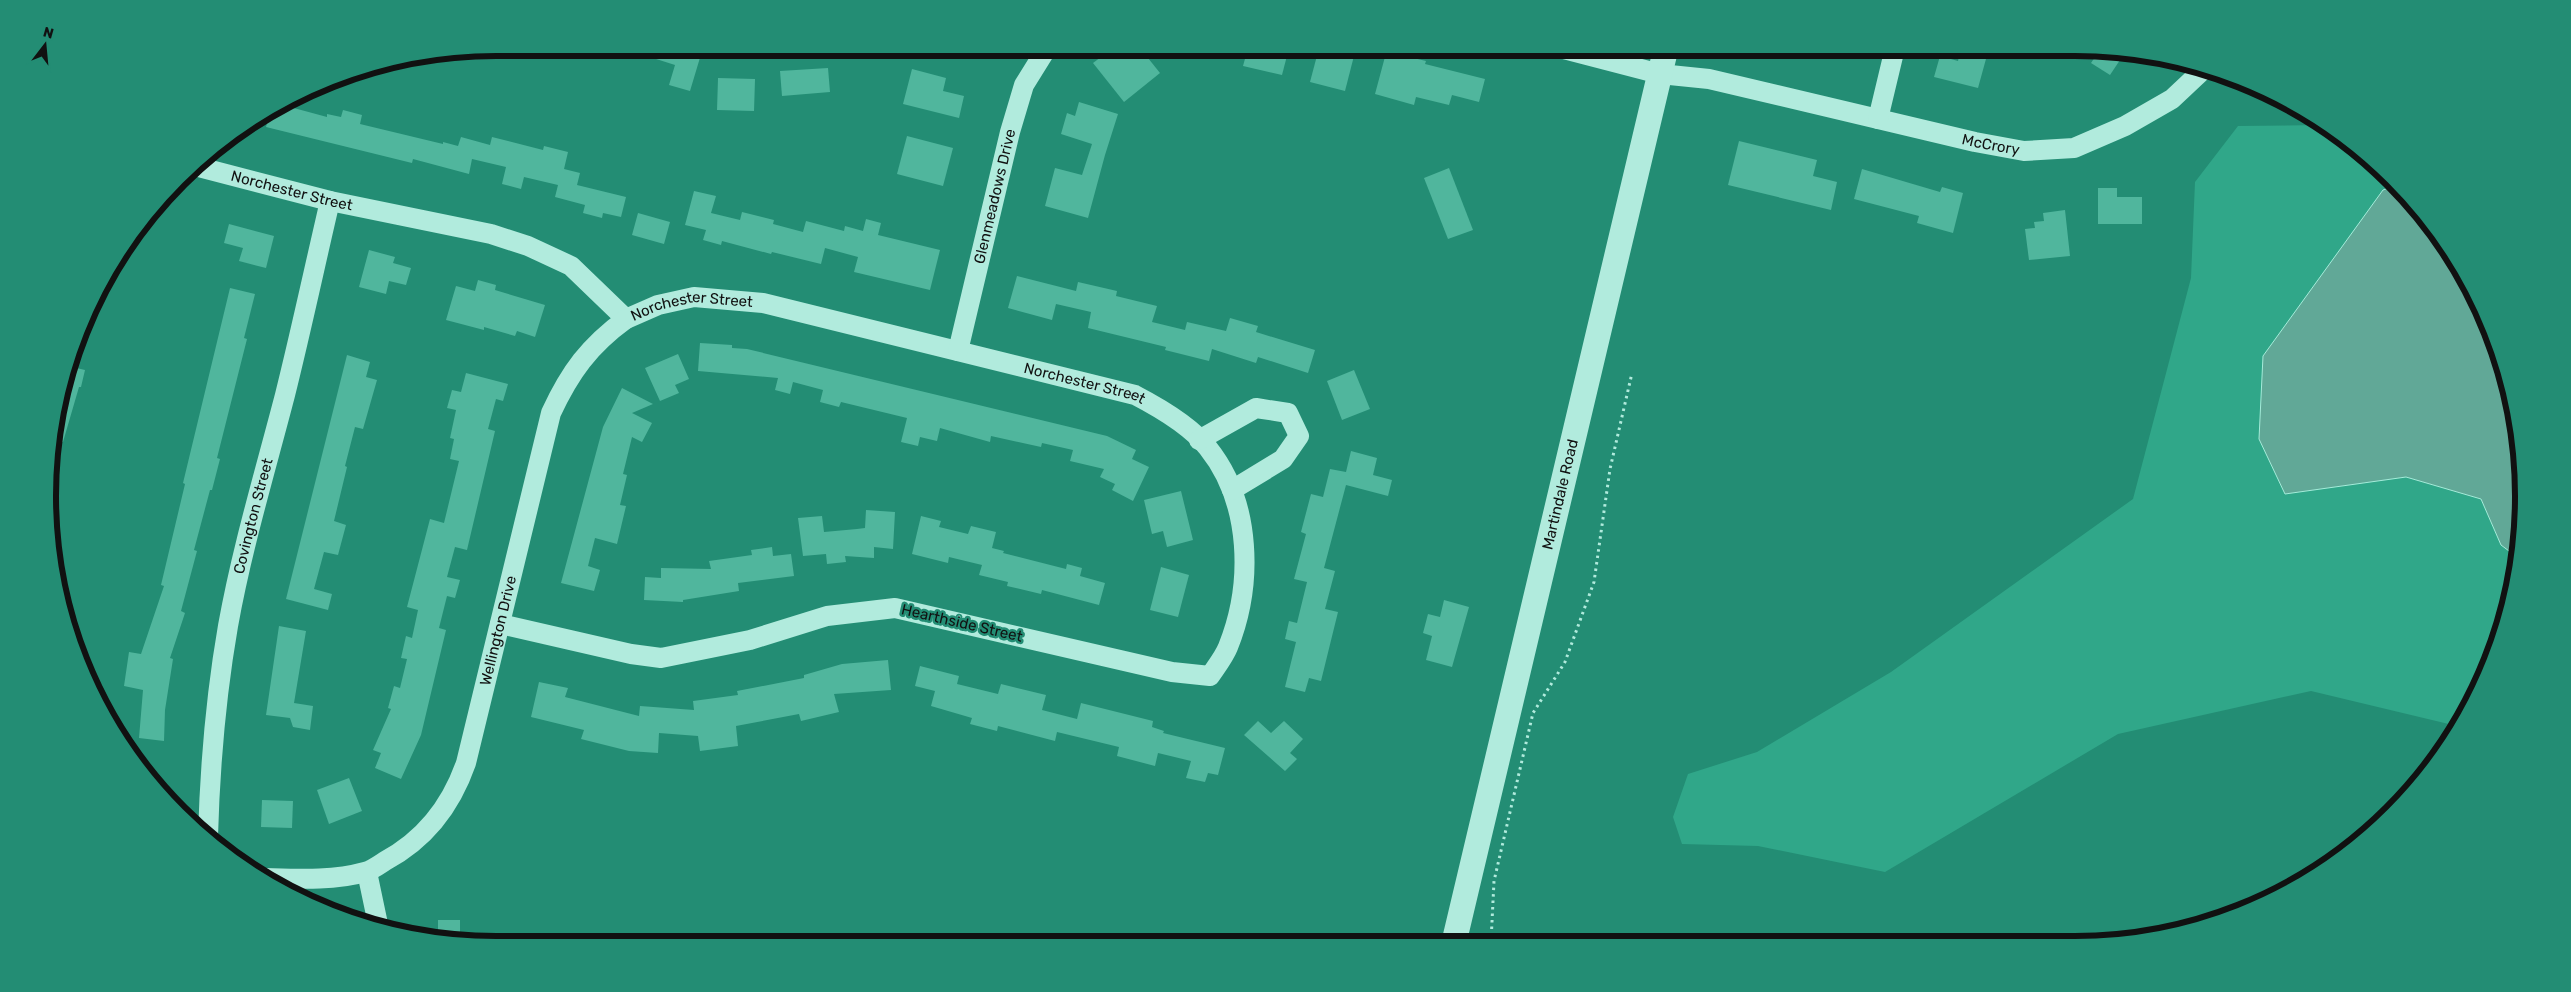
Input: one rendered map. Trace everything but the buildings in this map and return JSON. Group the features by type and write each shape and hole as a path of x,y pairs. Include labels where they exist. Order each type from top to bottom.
{"street":[{"name":"Glenmeadows Drive","path":"958,351 1010,132 1024,86 1042,56"},
{"path":"1591,56 1660,74"},
{"name":"Martindale Road","path":"1455,936 1664,56"},
{"path":"1878,119 1893,56"},
{"name":"McCrory","path":"1660,74 1709,79 2024,151 2074,148 2125,126 2172,99 2198,74"},
{"name":"Norchester Street","path":"203,168 330,200 491,234 528,246 571,266 626,319 658,305 694,297 726,298 762,303 1135,395 1167,412 1208,447 1220,468"},
{"name":"Covington Street","path":"208,829 210,780 228,627 240,569 285,394 330,200"},
{"name":"Wellington Drive","path":"278,878 334,878 366,872 400,854 424,835 445,808 458,784 466,763 551,413 577,364 607,333 626,319"},
{"path":"1199,440 1256,408 1288,413 1299,436 1283,459 1232,490"},
{"name":"Hearthside Street","path":"500,624 631,654 661,658 750,640 827,616 896,608 1172,672 1210,676 1227,649 1237,620 1243,586 1243,532 1232,490 1220,468"},
{"path":"366,872 377,919"}],"path":[{"path":"1491,936 1494,880 1533,713 1565,662 1594,582 1610,469 1632,373"}],"green space":[{"path":"2311,125 2343,147 2389,188 2383,190 2285,493 2406,477 2481,499 2501,545 2511,553 2500,610 2491,637 2481,664 2451,724 2311,691 2118,734 1885,872 1758,846 1682,844 1673,817 1688,774 1757,752 1891,672 2133,499 2191,278 2195,182 2238,126"}],"water":[{"path":"2389,188 2406,206 2441,252 2469,302 2491,355 2500,382 2506,410 2514,467 2514,525 2511,553 2501,545 2481,499 2406,477 2285,494 2259,439 2263,356 2383,190"}]}
